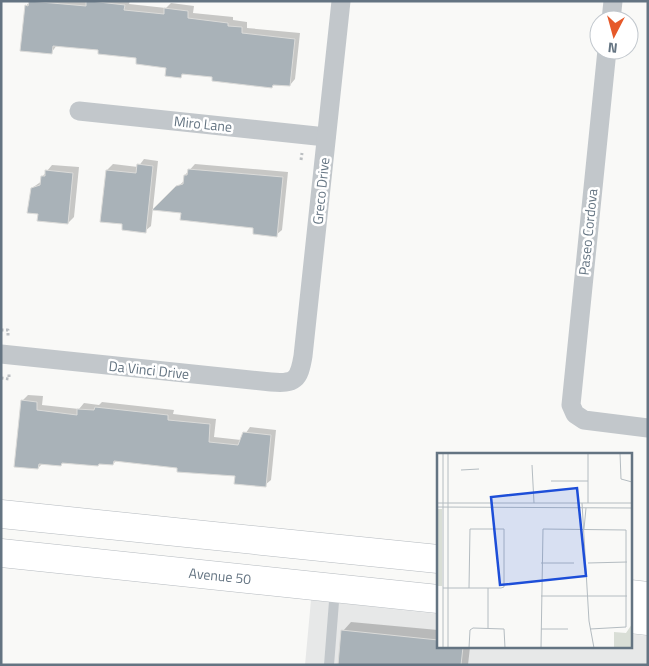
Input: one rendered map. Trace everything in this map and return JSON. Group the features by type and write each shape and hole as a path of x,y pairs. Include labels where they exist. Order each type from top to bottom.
{"main road":[{"path":"1,514 437,559"},
{"path":"337,548 375,566 437,573"},
{"name":"Avenue 50","path":"1,553 437,599"},
{"path":"632,579 648,581"},
{"path":"632,594 648,596"},
{"path":"632,619 648,621"}],"street":[{"name":"Greco Drive","path":"295,380 301,371 303,356 341,1"},
{"name":"Paseo Cordova","path":"607,60 571,404 575,414 584,420 648,428"},
{"name":"Miro Lane","path":"79,111 326,137"},
{"name":"Da Vinci Drive","path":"1,354 285,384 295,380"}],"lane":[{"path":"329,665 335,588"}],"path":[{"path":"1,330 8,330"},
{"path":"1,378 9,379"}],"shaded area":[{"path":"311,600 437,614 437,648 632,648 632,634 648,636 648,665 305,665"}],"building":[{"path":"29,1 86,6 86,1 90,1 125,5 124,10 164,14 164,8 188,11 188,18 228,23 228,26 242,27 242,33 295,39 290,86 273,85 272,88 212,81 212,77 182,74 181,78 165,76 166,68 136,64 136,58 98,54 98,50 53,46 52,54 20,51 25,5 28,6"},
{"path":"137,164 153,166 146,233 122,230 122,224 100,222 106,170 136,173"},
{"path":"188,169 283,177 277,237 253,234 253,228 180,220 181,213 152,210 176,186 183,184 184,175 187,175"},
{"path":"45,170 73,173 68,224 37,221 38,214 27,213 31,188 40,185 41,176 45,176"},
{"path":"21,400 37,402 37,410 77,415 77,409 94,410 95,407 168,415 168,420 210,424 209,442 238,445 243,432 271,435 266,487 234,484 235,476 177,472 177,468 114,461 113,465 99,464 98,466 62,463 61,466 39,464 38,469 14,467"},
{"path":"341,630 437,640 437,648 463,648 461,665 338,665"}]}
